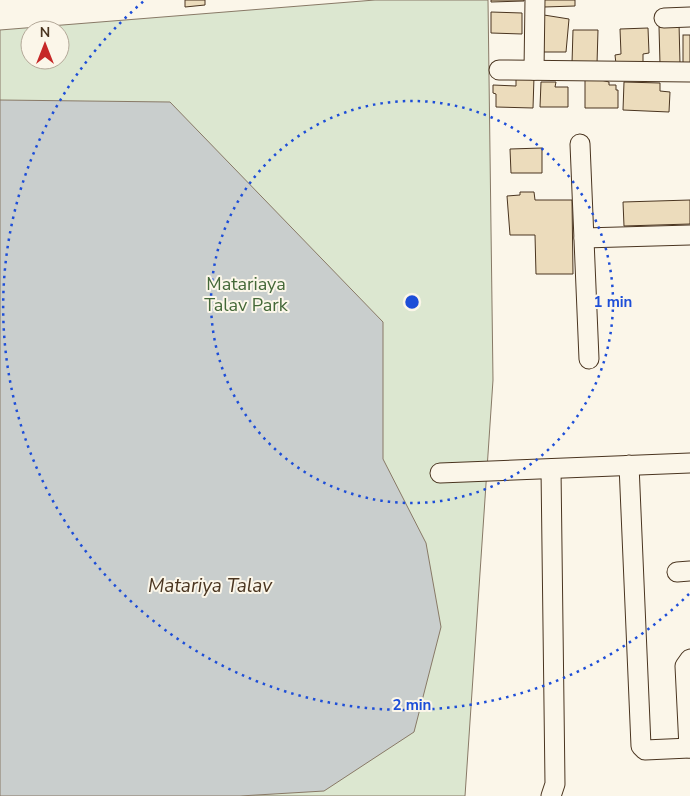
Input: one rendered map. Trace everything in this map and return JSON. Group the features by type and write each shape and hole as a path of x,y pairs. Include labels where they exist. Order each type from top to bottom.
{"street":[{"path":"534,70 535,0"},
{"path":"664,18 690,17"},
{"path":"499,70 690,72"},
{"path":"580,144 589,359"},
{"path":"584,238 690,235"},
{"path":"440,473 690,463"},
{"path":"629,466 641,746 645,750 689,748 685,666 690,659"},
{"path":"551,468 555,784 551,796"}],"green space":[{"name":"Matariya Talav","path":"375,0 488,0 493,380 465,796 0,796 0,30 20,28 20,70 70,70 70,24"}],"water":[{"name":"Matariya Talav","path":"0,100 170,102 383,322 383,459 426,543 441,627 414,732 324,791 240,796 0,796"}],"building":[{"path":"185,0 205,0 205,5 185,7"},
{"path":"491,0 524,0 524,1 491,2"},
{"path":"544,0 575,0 575,6 544,7"},
{"path":"491,12 522,13 522,34 491,33"},
{"path":"544,15 569,19 566,52 537,52"},
{"path":"672,23 679,23 680,64 660,64 659,27 673,27"},
{"path":"648,28 649,53 643,54 643,63 616,64 615,55 621,54 620,29"},
{"path":"573,30 598,30 597,64 572,63"},
{"path":"683,35 690,35 690,64 683,64"},
{"path":"516,77 534,77 533,108 496,107 496,94 493,93 493,85 516,86"},
{"path":"585,80 601,80 609,82 609,85 616,85 616,90 618,90 618,108 585,108"},
{"path":"541,82 556,82 555,87 568,87 568,107 540,107"},
{"path":"624,82 660,83 660,91 670,92 669,112 623,110"},
{"path":"542,148 542,173 511,173 510,149"},
{"path":"520,192 534,192 535,200 572,200 573,274 536,274 535,235 510,235 507,196 520,195"},
{"path":"690,200 690,224 624,226 623,202"}],"park label":[{"name":"Matariaya Talav Park","path":"246,294"}]}
